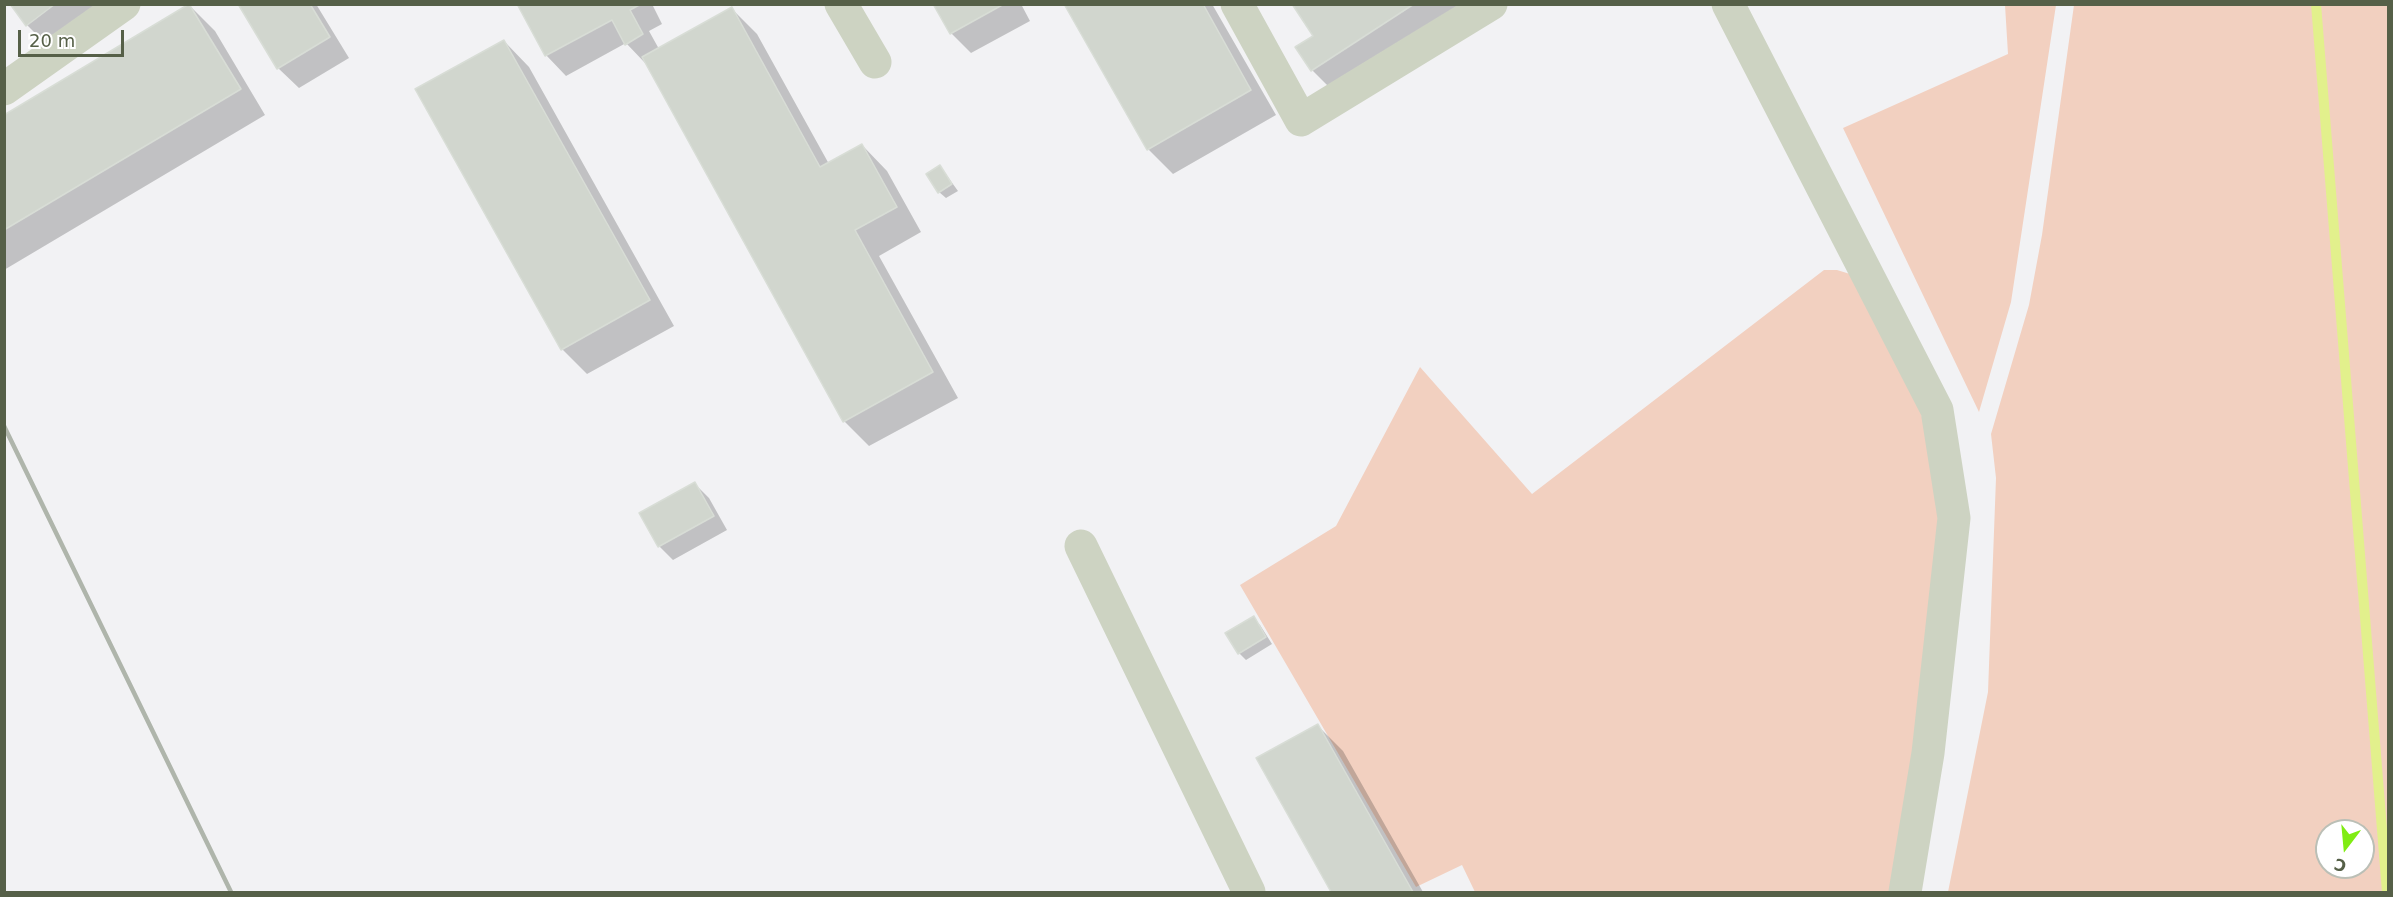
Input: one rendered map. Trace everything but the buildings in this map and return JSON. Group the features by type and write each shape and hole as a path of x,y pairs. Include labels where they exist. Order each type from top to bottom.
{"street":[{"path":"4,89 124,4"},
{"path":"842,4 875,62"},
{"path":"1237,4 1300,120 1491,4"},
{"path":"1728,4 1937,410 1954,518 1928,753 1905,892"},
{"path":"1081,546 1249,892"}],"shaded area":[{"path":"2005,5 2056,5 2011,302 1979,412 1843,128 2008,54"},
{"path":"2074,5 2388,5 2388,892 1948,892 1988,692 1996,478 1991,434 2029,305 2042,235"},
{"path":"1824,270 1837,270 1850,274 1914,383 1946,520 1892,892 1475,892 1462,865 1416,887 1240,585 1336,526 1420,367 1532,494"}],"waterway":[{"path":"2316,4 2387,892"}],"railway":[{"path":"4,426 231,892"}]}
